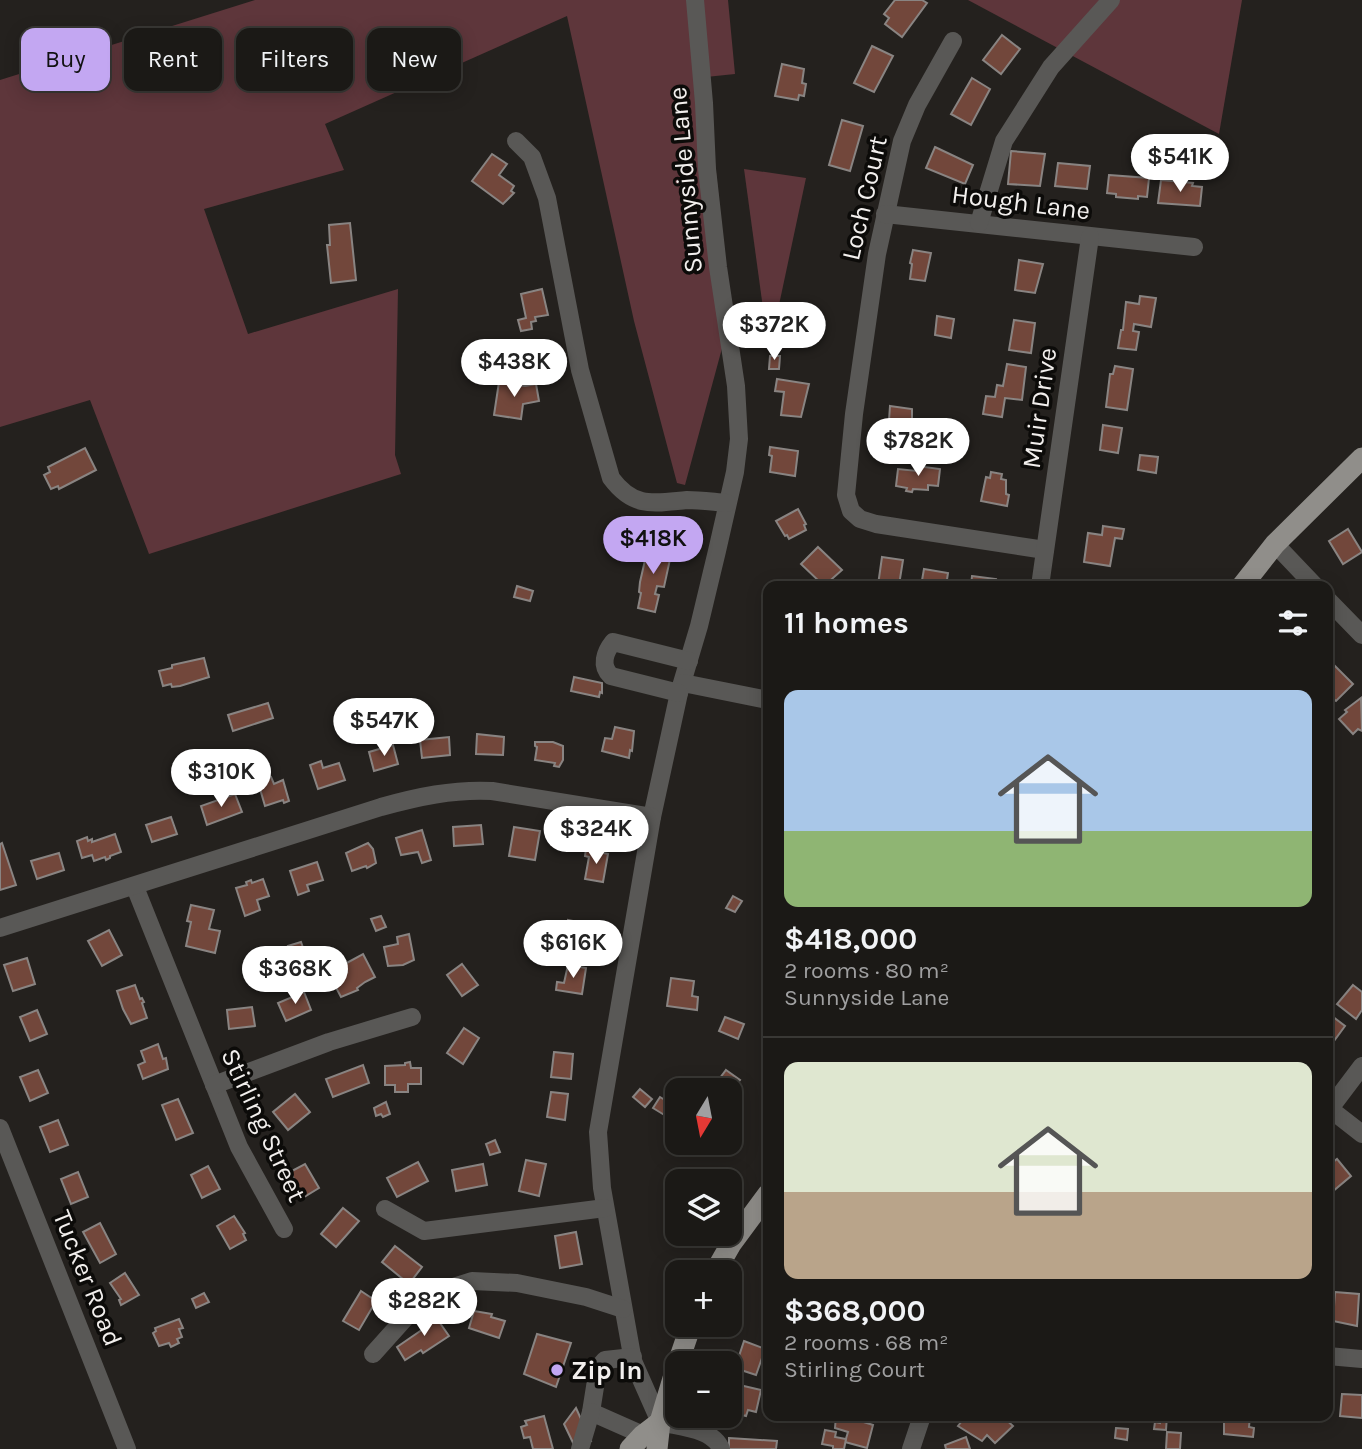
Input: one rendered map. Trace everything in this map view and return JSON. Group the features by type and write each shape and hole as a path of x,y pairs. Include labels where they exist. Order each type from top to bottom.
{"main road":[{"path":"1246,581 1275,544 1362,458"},
{"path":"722,1260 763,1201"},
{"path":"648,1439 665,1396"}],"street":[{"name":"Sunnyside Lane","path":"648,1439 605,1208 598,1132 652,817 738,452 739,412 707,169 695,0"},
{"path":"979,223 1004,141 1051,67 1111,0"},
{"name":"Loch Court","path":"953,41 907,128 897,159 877,254 851,439 846,495 850,511 860,519 876,524 1045,550"},
{"path":"516,141 532,157 547,198 580,370 611,478 619,488 641,502 655,504 691,500 727,503"},
{"name":"Hough Lane","path":"885,214 1194,247"},
{"name":"Muir Drive","path":"1041,581 1090,237"},
{"path":"1275,544 1310,581"},
{"path":"1333,605 1362,635"},
{"path":"689,661 613,642 607,650 604,664 606,672 611,676 763,699"},
{"path":"0,928 367,811 426,795 492,791 652,817"},
{"name":"Stirling Street","path":"135,887 244,1158 284,1229"},
{"path":"214,1085 329,1042 412,1017"},
{"path":"1333,1105 1362,1066"},
{"path":"1333,1113 1362,1134"},
{"name":"Tucker Road","path":"0,1128 127,1449"},
{"path":"385,1209 424,1231 605,1208"},
{"path":"373,1354 425,1296 472,1281 517,1283 586,1297 623,1309"},
{"path":"1333,1356 1362,1359"},
{"path":"580,1449 591,1412 598,1368 605,1360 633,1357"},
{"path":"591,1412 648,1439 702,1432 713,1437 721,1449"},
{"path":"911,1449 920,1421"}],"shaded area":[{"path":"255,0 728,0 735,74 706,77 731,315 685,485 677,483 634,321 567,16 461,63 461,28 367,28 367,91 399,91 325,124 344,170 204,209 248,334 398,289 395,455 401,474 149,554 90,400 0,427 0,80 21,73 21,91 110,91 110,45 124,41 124,91 222,91 222,28 166,28"},
{"path":"968,0 1242,0 1219,134"},
{"path":"744,169 806,178 769,352"}],"building":[{"path":"895,0 922,0 927,3 902,37 885,24 889,18 884,14"},
{"path":"1002,35 1020,49 1001,74 983,60"},
{"path":"872,46 893,56 874,92 854,83"},
{"path":"782,64 804,69 804,96 799,95 798,100 775,96"},
{"path":"972,78 990,89 971,125 951,114"},
{"path":"842,120 863,126 850,171 829,165"},
{"path":"935,147 973,165 965,184 926,168"},
{"path":"1011,151 1045,154 1040,186 1008,184"},
{"path":"492,154 507,164 499,175 514,186 511,191 514,193 503,204 472,181"},
{"path":"1058,163 1090,166 1087,189 1055,186"},
{"path":"1109,175 1149,178 1147,197 1116,197 1116,194 1107,193"},
{"path":"1161,180 1193,183 1192,186 1202,187 1200,206 1158,203"},
{"path":"350,223 356,280 331,283 327,245 330,245 329,225"},
{"path":"913,250 931,253 925,281 910,279"},
{"path":"1019,260 1043,264 1035,293 1015,290"},
{"path":"542,289 548,315 535,317 536,321 531,322 532,329 521,331 518,320 526,318 521,294"},
{"path":"1140,296 1156,298 1151,327 1134,324 1133,331 1139,332 1136,350 1118,348 1126,302 1139,304"},
{"path":"937,316 954,319 951,338 935,335"},
{"path":"1014,320 1035,323 1031,353 1009,350"},
{"path":"770,356 780,356 779,369 769,369"},
{"path":"1007,364 1026,367 1022,400 1005,398 1002,417 983,414 986,396 995,397 997,385 1003,386"},
{"path":"1115,366 1133,369 1127,410 1106,407 1110,374 1113,374"},
{"path":"777,379 809,384 801,417 781,415 784,392 775,391"},
{"path":"499,382 525,386 536,384 539,401 523,404 521,419 494,415"},
{"path":"890,406 912,409 912,428 909,428 907,437 888,435"},
{"path":"1103,425 1122,428 1118,453 1100,450"},
{"path":"770,447 798,451 795,476 770,472"},
{"path":"85,448 96,470 59,489 58,486 51,489 44,475 50,472 48,467"},
{"path":"1140,455 1158,457 1156,473 1138,470"},
{"path":"917,466 940,469 938,486 928,485 928,490 913,489 912,492 896,486 898,469 917,471"},
{"path":"991,472 1002,474 1001,479 1006,480 1006,494 1009,495 1007,506 981,501 986,477 990,478"},
{"path":"798,509 806,524 806,530 789,539 776,521"},
{"path":"1103,526 1124,529 1122,539 1115,538 1110,566 1084,562 1088,533 1102,535"},
{"path":"1348,529 1362,552 1343,564 1329,541"},
{"path":"645,544 672,550 664,587 657,586 655,594 659,595 655,612 638,608 646,556 642,555"},
{"path":"818,547 842,570 830,581 819,581 801,564"},
{"path":"882,557 903,560 900,581 879,581"},
{"path":"924,569 948,573 947,581 922,581"},
{"path":"972,576 996,579 996,581 972,581"},
{"path":"517,586 533,591 530,601 514,597"},
{"path":"204,658 209,677 180,686 163,686 159,671 172,668 172,665"},
{"path":"1333,664 1353,684 1336,701 1333,698"},
{"path":"574,677 602,683 602,693 600,692 599,697 571,691"},
{"path":"1361,698 1362,731 1358,729 1353,734 1339,719 1347,712 1345,710"},
{"path":"268,703 273,718 233,731 228,715"},
{"path":"615,727 634,731 629,758 602,751 605,738 612,739"},
{"path":"477,734 504,737 503,755 476,754"},
{"path":"449,737 450,755 422,758 420,740"},
{"path":"535,742 553,742 563,746 563,760 559,767 554,766 555,763 535,760"},
{"path":"393,745 398,764 374,771 369,752"},
{"path":"321,761 323,768 339,763 345,780 318,789 310,765"},
{"path":"271,777 274,784 283,780 289,801 284,803 283,800 265,806 258,782"},
{"path":"235,794 242,812 207,825 201,806"},
{"path":"171,817 177,834 152,842 146,825"},
{"path":"481,825 483,844 454,846 453,827"},
{"path":"514,827 540,831 535,860 509,856"},
{"path":"422,830 431,860 422,863 418,852 401,855 396,838"},
{"path":"115,834 121,852 106,860 105,857 94,861 92,855 82,858 77,841 87,837 88,841 92,839 92,842"},
{"path":"2,843 16,885 0,890 0,844"},
{"path":"368,843 373,849 376,863 352,871 346,853"},
{"path":"586,849 608,854 603,882 585,879 589,857 585,856"},
{"path":"59,853 64,870 37,879 31,861"},
{"path":"317,862 323,880 307,885 309,891 298,895 290,871"},
{"path":"263,879 269,896 257,900 260,910 245,916 236,888 247,885 246,882 251,880 252,883"},
{"path":"733,896 742,901 735,912 726,908"},
{"path":"191,905 214,910 209,929 220,931 215,953 186,946"},
{"path":"381,916 386,927 376,931 371,919"},
{"path":"568,920 593,925 588,953 570,950 573,934 566,933"},
{"path":"109,930 122,955 102,966 88,941"},
{"path":"409,934 414,960 403,965 388,966 384,947 398,944 397,937"},
{"path":"301,942 306,956 293,960 288,946"},
{"path":"363,954 375,977 357,988 358,990 341,997 332,980 347,972 343,965"},
{"path":"27,958 35,984 13,991 4,965"},
{"path":"462,964 478,985 462,996 447,975"},
{"path":"568,965 586,968 582,994 556,990 557,982 564,983"},
{"path":"671,978 694,981 692,996 698,997 697,1010 667,1006"},
{"path":"135,985 140,999 144,1002 142,1003 147,1018 131,1024 117,991"},
{"path":"1353,985 1362,992 1362,1010 1356,1019 1337,1004"},
{"path":"304,992 311,1010 286,1021 278,1003"},
{"path":"252,1007 255,1026 229,1029 227,1010"},
{"path":"37,1010 47,1034 30,1041 20,1017"},
{"path":"725,1017 744,1024 738,1039 719,1031"},
{"path":"1333,1017 1345,1026 1333,1042"},
{"path":"464,1028 479,1038 463,1064 447,1053"},
{"path":"158,1044 163,1059 166,1058 168,1069 143,1079 138,1065 145,1062 141,1051"},
{"path":"554,1052 573,1054 571,1079 551,1077"},
{"path":"410,1062 411,1068 421,1068 421,1084 408,1084 408,1092 395,1092 395,1085 385,1085 385,1066 405,1065"},
{"path":"363,1065 369,1083 333,1097 326,1079"},
{"path":"38,1070 48,1093 30,1101 20,1077"},
{"path":"726,1070 737,1078 720,1078"},
{"path":"640,1089 652,1099 645,1107 633,1097"},
{"path":"551,1092 568,1094 565,1120 547,1117"},
{"path":"295,1094 310,1112 288,1130 273,1112"},
{"path":"660,1097 665,1100 665,1115 653,1108"},
{"path":"178,1099 193,1133 176,1140 162,1105"},
{"path":"386,1102 390,1114 376,1116 374,1108"},
{"path":"58,1120 68,1145 50,1152 40,1127"},
{"path":"495,1140 500,1152 490,1155 486,1144"},
{"path":"1337,1159 1351,1176 1333,1191 1333,1162"},
{"path":"526,1160 546,1164 539,1196 519,1191"},
{"path":"418,1162 428,1181 397,1197 387,1178"},
{"path":"305,1164 319,1188 304,1197 290,1172"},
{"path":"483,1164 487,1185 456,1191 452,1170"},
{"path":"208,1166 220,1189 202,1198 191,1175"},
{"path":"78,1172 88,1197 71,1204 61,1179"},
{"path":"343,1208 359,1221 336,1247 321,1234"},
{"path":"234,1216 245,1233 243,1234 246,1240 230,1249 217,1226"},
{"path":"100,1223 116,1254 100,1263 83,1232"},
{"path":"576,1232 582,1264 560,1268 555,1236"},
{"path":"395,1246 422,1267 409,1284 382,1262"},
{"path":"125,1273 139,1295 121,1305 121,1299 110,1283"},
{"path":"361,1291 376,1301 359,1330 343,1321"},
{"path":"1335,1292 1359,1294 1357,1326 1333,1321"},
{"path":"204,1293 209,1302 196,1308 192,1299"},
{"path":"474,1311 492,1314 491,1317 505,1321 499,1338 469,1328"},
{"path":"433,1313 449,1336 423,1353 421,1350 405,1360 397,1347 426,1327 422,1321"},
{"path":"179,1319 183,1328 179,1329 182,1337 177,1339 179,1343 171,1347 169,1343 159,1346 153,1333 155,1328"},
{"path":"537,1334 571,1343 556,1387 524,1374"},
{"path":"744,1341 763,1348 763,1358 756,1375 742,1370 741,1351"},
{"path":"742,1386 761,1390 756,1412 748,1410 746,1416 742,1415"},
{"path":"1342,1394 1362,1395 1362,1418 1340,1416"},
{"path":"576,1408 591,1441 576,1449 564,1424"},
{"path":"544,1416 553,1449 533,1449 530,1437 524,1438 521,1427 527,1425 525,1421"},
{"path":"836,1421 860,1421 873,1425 867,1448 845,1442 848,1432 835,1428"},
{"path":"962,1421 1008,1421 1013,1426 995,1443 987,1435 982,1441 958,1426"},
{"path":"1167,1421 1166,1430 1154,1429 1155,1422"},
{"path":"1224,1421 1250,1421 1249,1427 1254,1428 1253,1437 1224,1434"},
{"path":"1116,1428 1128,1429 1127,1440 1115,1438"},
{"path":"825,1430 836,1432 835,1437 846,1439 844,1449 833,1449 833,1446 822,1444"},
{"path":"1167,1432 1181,1433 1180,1449 1166,1449"},
{"path":"966,1437 970,1449 946,1449 945,1445"},
{"path":"729,1438 777,1441 776,1449 729,1449"}],"place":[{"name":"Zip In","path":"557,1370"}]}
